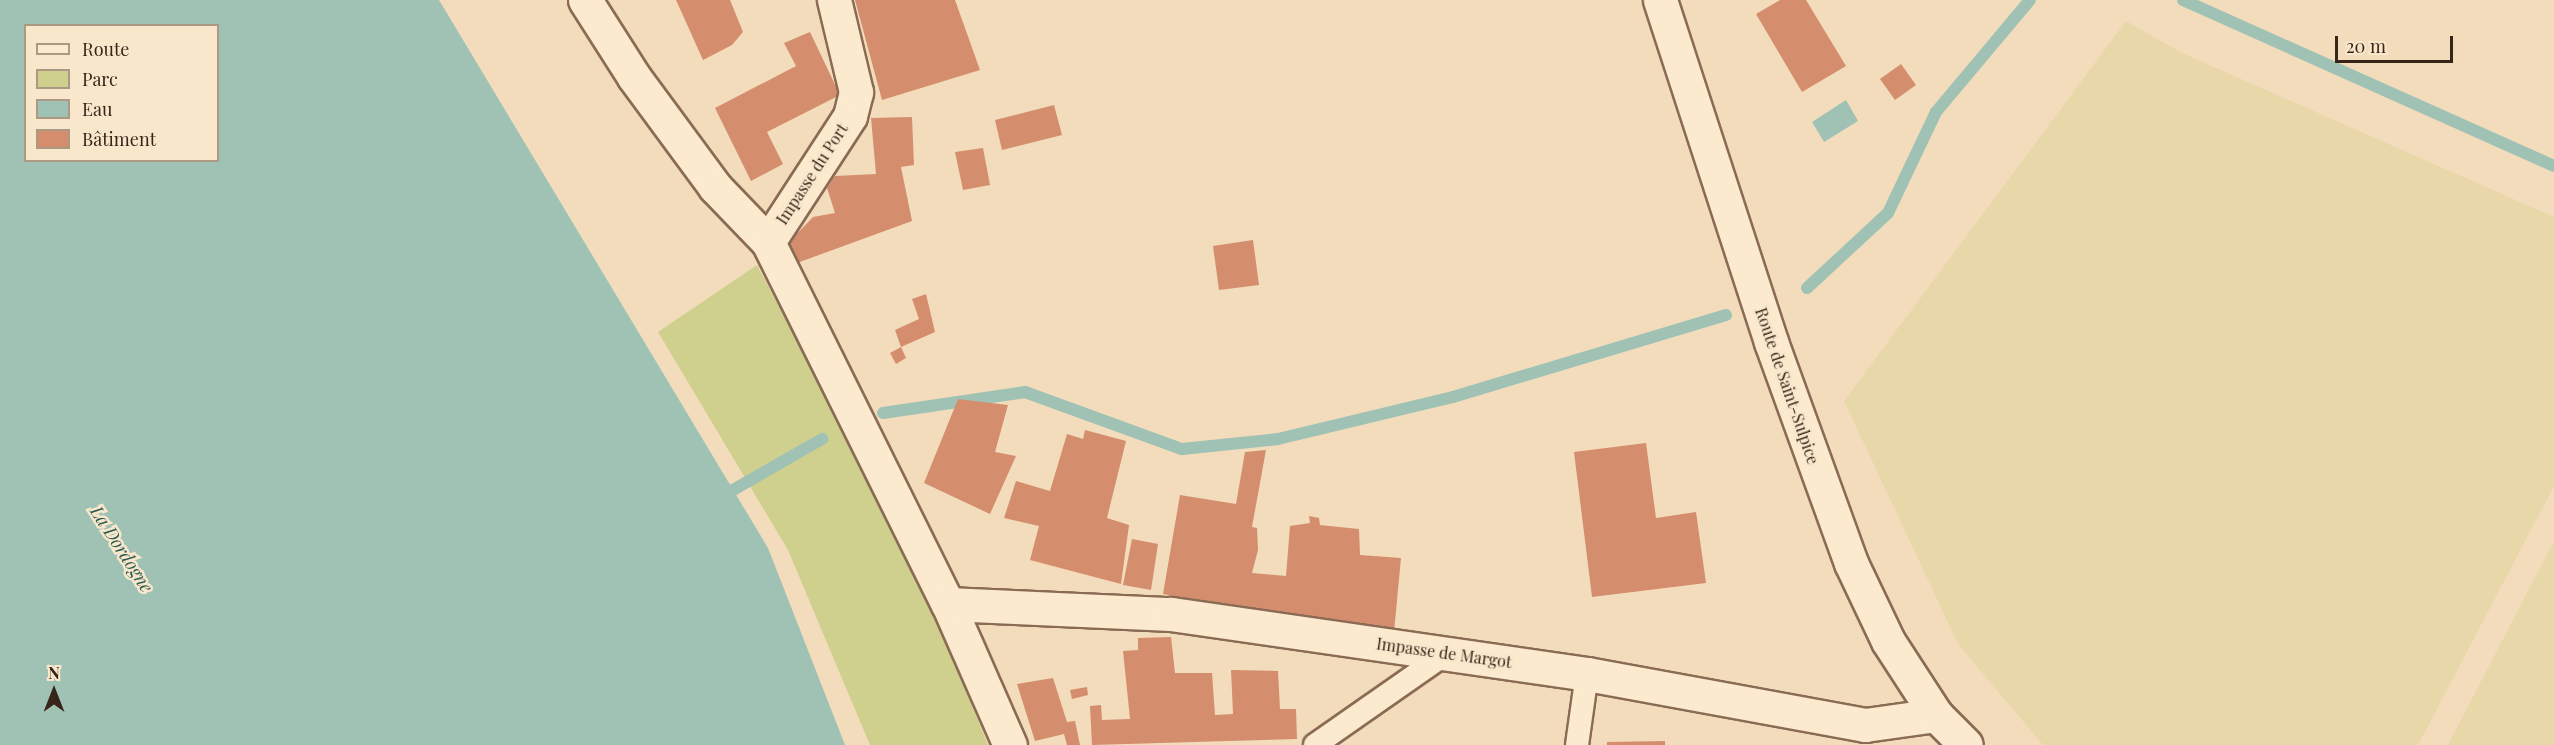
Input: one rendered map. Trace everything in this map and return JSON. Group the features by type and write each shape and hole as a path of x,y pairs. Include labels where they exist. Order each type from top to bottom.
{"street":[{"path":"585,0 634,77 716,186 768,242 948,604 1010,745"},
{"name":"Impasse du Port","path":"768,242 850,116 856,92 834,0"},
{"name":"Route de Saint-Sulpice","path":"1660,0 1819,481 1888,641 1936,715 1966,745"},
{"name":"Impasse de Margot","path":"948,604 1171,614 1587,674 1865,725 1936,715"}],"lane":[{"path":"1315,745 1447,653"},
{"path":"1577,745 1587,674"}],"shaded area":[{"path":"2126,21 2182,53 2554,217 2554,486 2418,745 2043,745 1958,644 1844,401"},
{"path":"2554,541 2554,745 2448,745"}],"green space":[{"path":"757,265 915,566 988,745 870,745 788,550 658,332"}],"water":[{"name":"La Dordogne","path":"0,0 439,0 768,548 845,745 0,745"},
{"path":"1846,100 1858,121 1824,142 1812,122"}],"building":[{"path":"676,0 730,0 743,32 732,45 703,60"},
{"path":"855,0 955,0 980,70 882,100"},
{"path":"1780,0 1806,0 1846,66 1802,92 1756,14"},
{"path":"810,32 840,95 767,132 783,164 751,181 715,108 796,66 784,43"},
{"path":"1901,64 1916,85 1895,100 1880,79"},
{"path":"1054,105 1062,135 1002,150 995,120"},
{"path":"912,117 914,165 901,167 912,221 797,263 789,242 813,217 835,213 827,188 835,176 876,174 871,118"},
{"path":"983,148 990,185 963,190 955,152"},
{"path":"1253,240 1259,285 1219,290 1213,246"},
{"path":"926,294 935,332 901,347 895,330 919,319 912,299"},
{"path":"901,347 906,358 896,364 890,353"},
{"path":"958,399 1008,405 995,452 1016,456 990,514 924,483"},
{"path":"1085,430 1126,441 1107,518 1129,525 1121,584 1030,560 1039,526 1004,518 1016,481 1050,491 1067,434 1083,439"},
{"path":"1646,443 1656,518 1696,512 1706,583 1592,597 1574,452"},
{"path":"1266,450 1252,527 1257,528 1258,550 1252,573 1286,576 1290,526 1310,523 1309,516 1319,518 1320,525 1359,529 1360,555 1401,558 1394,632 1262,614 1163,594 1180,495 1236,504 1245,452"},
{"path":"1132,539 1158,544 1151,590 1123,585"},
{"path":"1171,637 1175,673 1212,673 1215,715 1233,714 1231,670 1278,671 1280,709 1296,709 1297,739 1092,745 1090,706 1101,705 1102,720 1130,719 1123,651 1138,650 1138,638"},
{"path":"1053,678 1067,722 1075,721 1080,745 1067,745 1064,734 1035,741 1017,684"},
{"path":"1087,687 1088,695 1072,699 1070,690"},
{"path":"1665,741 1665,745 1607,745 1607,742"}],"waterway":[{"path":"1807,288 1888,213 1936,112 2030,0"},
{"path":"2183,0 2554,166"},
{"path":"883,413 1025,392 1182,449 1278,439 1453,397 1726,315"},
{"path":"719,498 822,439"}]}
